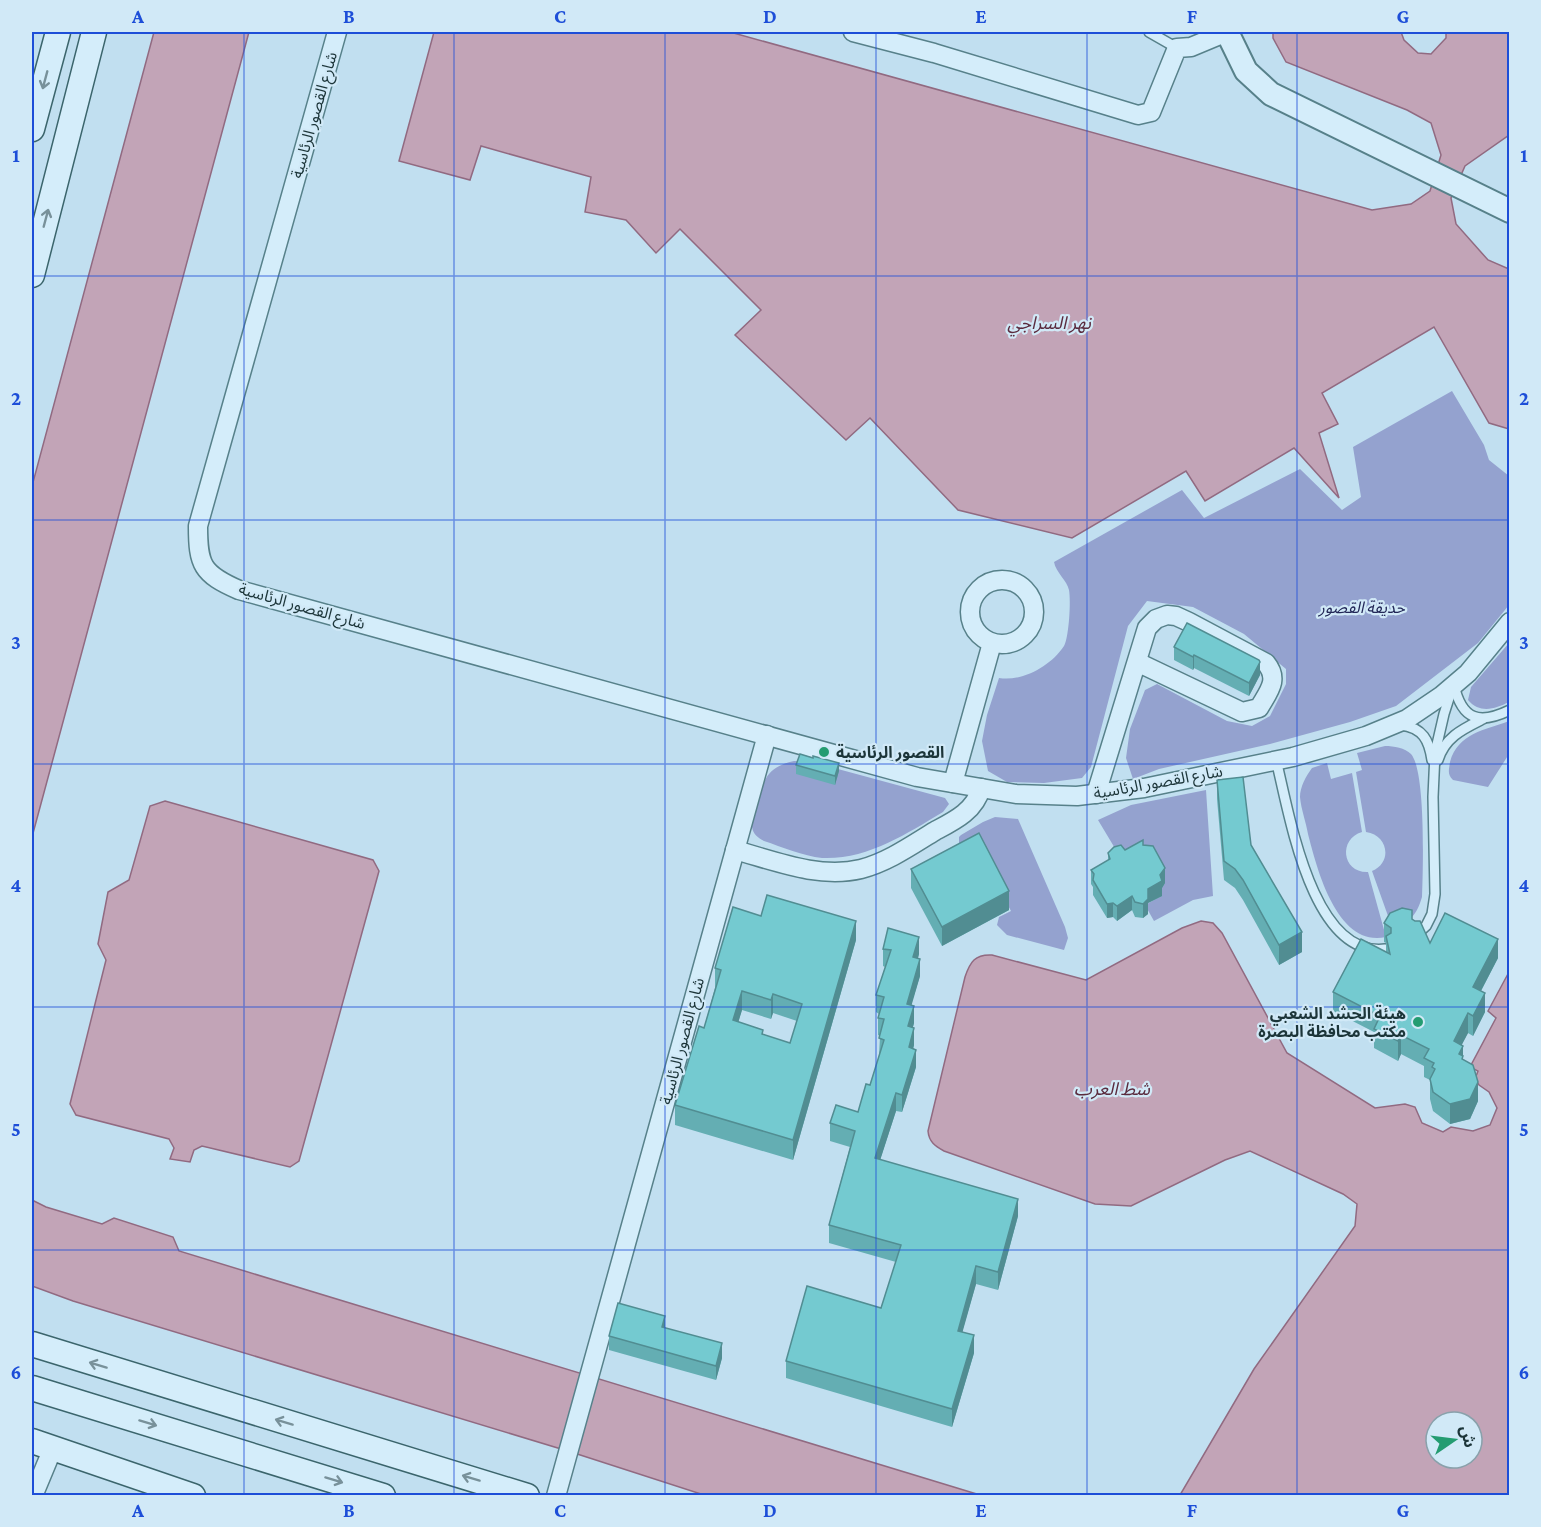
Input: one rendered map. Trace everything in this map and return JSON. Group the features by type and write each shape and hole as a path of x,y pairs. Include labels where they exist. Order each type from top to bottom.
{"main road":[{"path":"32,129 58,32"},
{"path":"32,275 94,32"},
{"path":"32,1344 527,1496"},
{"path":"32,1388 383,1496"},
{"path":"42,1444 166,1491 193,1496"}],"street":[{"name":"شارع القصور الرئاسية","path":"337,32 198,526 198,552 204,567 219,581 239,590 917,777 1016,794 1077,796 1143,788 1276,760 1366,736 1393,725 1424,707 1468,673 1509,622"},
{"path":"853,32 934,53 1138,115 1151,112 1177,48 1191,47 1227,32 1246,71 1271,94 1509,211"},
{"path":"1096,794 1147,628 1156,620 1167,615 1176,616 1266,663 1272,670 1273,678 1271,687 1259,708 1242,712 1137,662"},
{"path":"953,783 992,643"},
{"name":"شارع القصور الرئاسية","path":"558,1491 767,735"},
{"path":"735,850 819,872 846,872 863,868 892,856 962,815 977,800 981,788"},
{"path":"33,1496 42,1444"}],"lane":[{"path":"1149,32 1177,48"},
{"path":"1454,684 1458,698 1466,711 1483,719"},
{"path":"1417,934 1426,926 1432,914 1435,894 1435,753 1454,684"},
{"path":"1434,774 1440,755 1449,739 1456,733 1483,719 1509,710"},
{"path":"1393,725 1409,726 1420,730 1427,738 1434,774"},
{"path":"1276,760 1294,841 1310,886 1332,921 1345,936 1359,945 1376,950 1385,949"}],"green space":[{"name":"حديقة القصور","path":"1452,391 1484,445 1489,460 1509,476 1509,605 1478,643 1396,706 1350,722 1270,744 1159,769 1133,779 1126,758 1130,729 1145,690 1157,684 1227,721 1252,726 1270,716 1286,684 1286,669 1244,634 1193,607 1147,601 1128,626 1091,767 1082,778 1044,783 1007,782 988,771 982,741 987,715 999,678 1017,678 1035,671 1052,660 1066,641 1069,590 1054,562 1182,490 1204,518 1300,469 1342,510 1361,497 1353,447"},
{"path":"1509,643 1509,702 1488,709 1478,707 1468,700 1471,687"},
{"path":"1509,721 1509,754 1488,787 1453,780 1449,774 1450,762 1459,745 1482,730"},
{"path":"1385,746 1406,750 1416,764 1422,822 1422,897 1412,917 1393,930 1372,871 1383,862 1385,849 1379,838 1366,832 1356,772 1362,770 1357,753"},
{"path":"794,761 812,762 945,798 949,804 943,812 915,829 885,844 855,855 822,858 800,853 760,839 753,832 752,827 752,815 757,799 769,774 781,765"},
{"path":"1327,763 1331,779 1352,773 1362,832 1349,841 1346,855 1353,867 1359,871 1368,872 1386,937 1369,937 1354,930 1342,918 1332,903 1317,866 1302,811 1300,793 1312,768"},
{"path":"1206,790 1213,896 1193,900 1154,921 1145,905 1161,896 1125,865 1098,820 1131,805"},
{"path":"995,817 1018,819 1065,927 1068,938 1064,950 1007,935 997,925 999,917 1011,911 979,852 959,848 961,835"}],"water":[{"path":"154,32 249,32 32,837 32,486"},
{"name":"نهر السراجي","path":"434,32 730,32 1372,210 1411,204 1430,191 1441,155 1431,123 1407,110 1286,62 1273,38 1273,32 1401,32 1404,40 1418,53 1431,54 1446,38 1446,32 1509,32 1509,135 1465,166 1451,198 1456,224 1488,260 1509,269 1509,429 1489,423 1434,327 1322,393 1338,424 1319,433 1339,498 1294,448 1205,501 1186,471 1072,538 958,510 870,418 846,440 735,335 761,310 680,229 656,253 626,220 585,212 591,177 481,146 470,180 399,161"},
{"path":"165,801 373,860 379,871 299,1161 290,1167 202,1146 194,1150 190,1162 170,1159 174,1148 169,1139 76,1115 70,1104 106,960 98,944 108,892 129,880 150,806"},
{"name":"شط العرب","path":"1201,921 1213,923 1222,933 1287,1053 1375,1108 1405,1104 1415,1107 1422,1123 1443,1132 1451,1127 1473,1131 1490,1125 1497,1108 1489,1092 1475,1079 1478,1071 1470,1067 1496,1018 1488,1011 1509,972 1509,1495 1180,1495 1254,1369 1355,1226 1357,1204 1343,1194 1250,1151 1225,1160 1131,1206 1095,1204 944,1151 935,1145 928,1131 965,977 974,960 981,956 992,955 1086,980 1182,928"},
{"path":"32,1200 46,1207 102,1224 114,1218 173,1237 179,1251 980,1495 704,1495 571,1452 73,1301 32,1286"}],"building":[{"path":"1187,623 1259,660 1249,683 1174,647"},
{"path":"800,754 839,763 835,776 796,765"},
{"path":"1243,777 1251,845 1302,932 1279,945 1243,880 1235,869 1224,861 1217,780"},
{"path":"979,833 1009,891 942,927 911,869"},
{"path":"1143,840 1143,845 1153,846 1165,868 1160,875 1162,881 1148,889 1148,899 1143,904 1135,902 1132,896 1117,906 1113,903 1107,904 1093,880 1094,874 1091,870 1110,859 1108,853 1114,847 1121,845 1125,850"},
{"path":"767,895 856,921 793,1140 675,1105 699,1026 704,1028 721,970 715,968 733,907 761,916","holes":["742,991 771,1000 773,994 802,1004 790,1043 762,1034 763,1030 733,1020"]},
{"name":"هيئة الحشد الشعبي مكتب محافظة البصرة","path":"1402,908 1412,910 1412,919 1420,921 1430,943 1445,913 1498,939 1473,987 1485,993 1473,1016 1468,1013 1454,1041 1463,1046 1459,1054 1463,1056 1462,1059 1473,1065 1478,1082 1470,1099 1450,1104 1433,1092 1430,1079 1435,1069 1432,1067 1434,1063 1424,1058 1429,1049 1401,1035 1398,1041 1374,1029 1380,1016 1333,992 1361,939 1390,954 1386,936 1391,933 1391,928 1384,923 1390,913"},
{"path":"888,928 919,937 913,957 920,959 907,1004 914,1006 908,1026 914,1028 909,1047 916,1050 902,1095 896,1093 875,1158 1018,1199 998,1272 976,1266 958,1331 974,1335 952,1409 786,1361 807,1286 881,1308 901,1245 829,1225 855,1131 830,1123 836,1105 858,1112 866,1084 870,1085 884,1040 879,1038 884,1019 878,1018 884,997 876,995 891,950 883,949"},
{"path":"618,1303 665,1316 662,1327 722,1343 716,1366 609,1336"}],"place":[{"name":"القصور الرئاسية","path":"824,752"},
{"name":"هيئة الحشد الشعبي مكتب محافظة البصرة","path":"1418,1022"}]}
